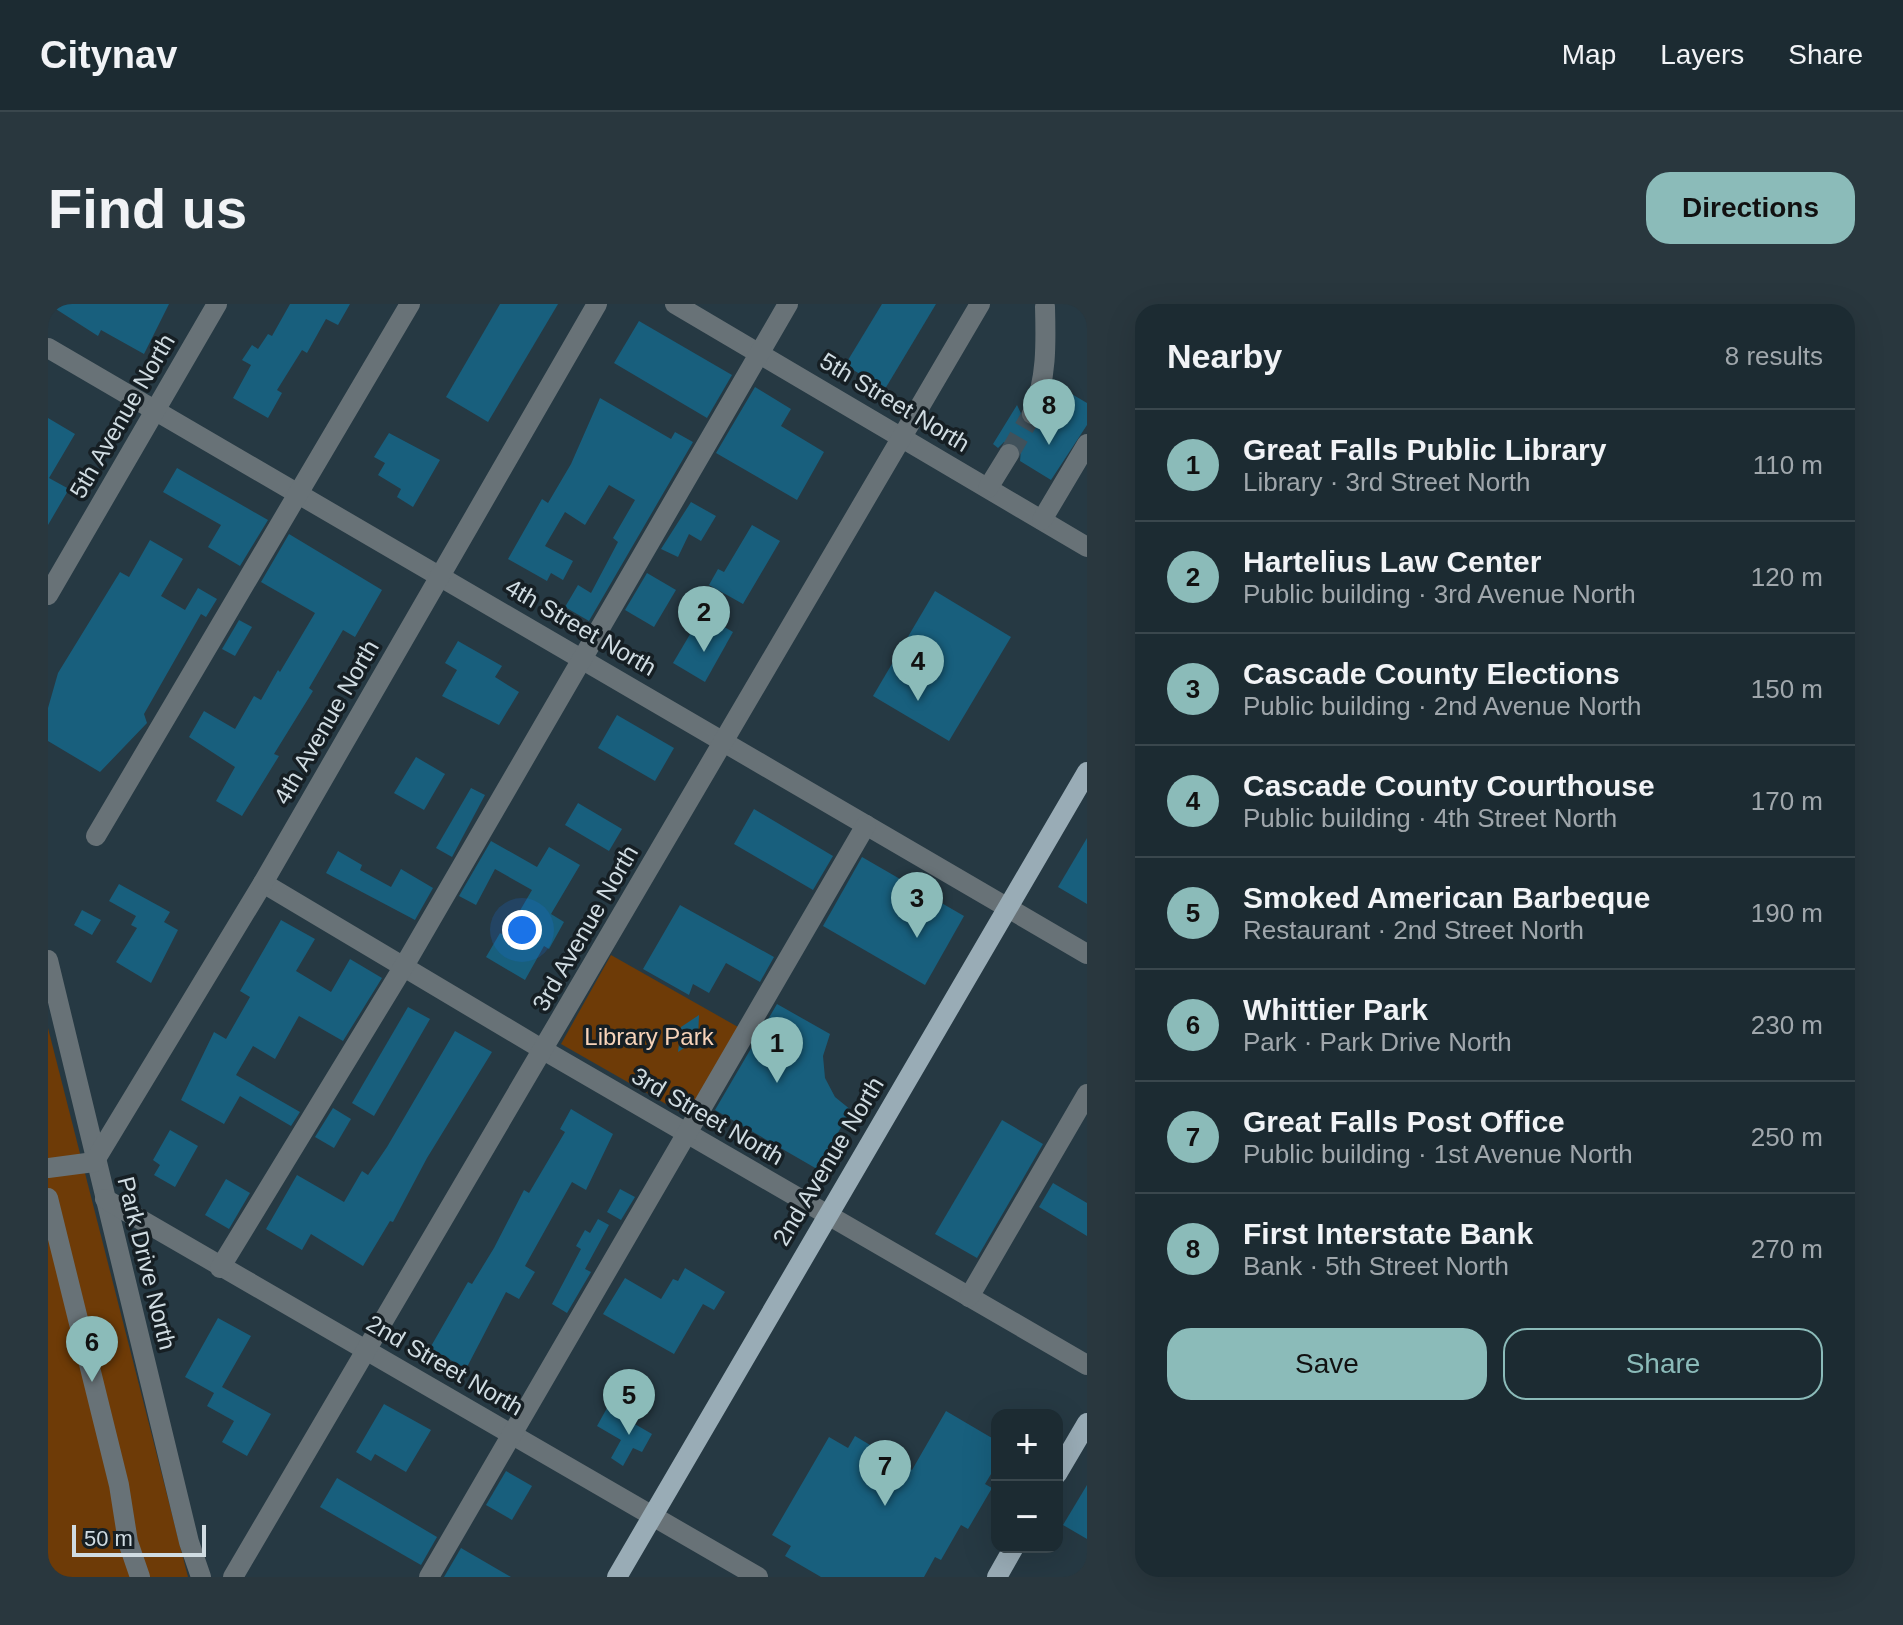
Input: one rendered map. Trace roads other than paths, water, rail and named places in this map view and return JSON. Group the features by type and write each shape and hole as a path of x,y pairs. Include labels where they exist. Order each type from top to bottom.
{"main road":[{"name":"2nd Avenue North","path":"617,1577 826,1214 1087,772"},
{"path":"1063,1464 1087,1423"},
{"path":"997,1577 1011,1553"}],"street":[{"name":"5th Avenue North","path":"48,595 217,304"},
{"path":"96,836 410,304"},
{"name":"4th Avenue North","path":"94,1162 263,883 597,304"},
{"name":"5th Street North","path":"675,304 1087,547"},
{"path":"220,1268 404,966 788,304"},
{"name":"3rd Avenue North","path":"233,1577 369,1351 980,304"},
{"path":"1032,414 1041,384 1045,307"},
{"name":"4th Street North","path":"48,348 1087,954"},
{"path":"1042,520 1087,444"},
{"path":"988,488 1009,454"},
{"path":"429,1577 866,825"},
{"name":"3rd Street North","path":"263,883 545,1051 1087,1365"},
{"name":"Park Drive North","path":"48,960 94,1162 189,1542 201,1577"},
{"path":"969,1297 1087,1094"},
{"path":"48,1168 94,1162"},
{"path":"48,1198 119,1485 128,1542 140,1577"},
{"name":"2nd Street North","path":"105,1199 758,1577"}],"tunnel":[{"path":"1009,454 1032,414"}],"place":[{"name":"First Interstate Bank","path":"1049,445"},
{"name":"Hartelius Law Center","path":"704,652"},
{"name":"Cascade County Courthouse","path":"918,701"},
{"name":"Cascade County Elections","path":"917,938"},
{"name":"Great Falls Public Library","path":"777,1083"},
{"name":"Whittier Park","path":"92,1382"},
{"name":"Smoked American Barbeque","path":"629,1435"},
{"name":"Great Falls Post Office","path":"885,1506"}],"park label":[{"name":"Library Park","path":"649,1036"}]}
